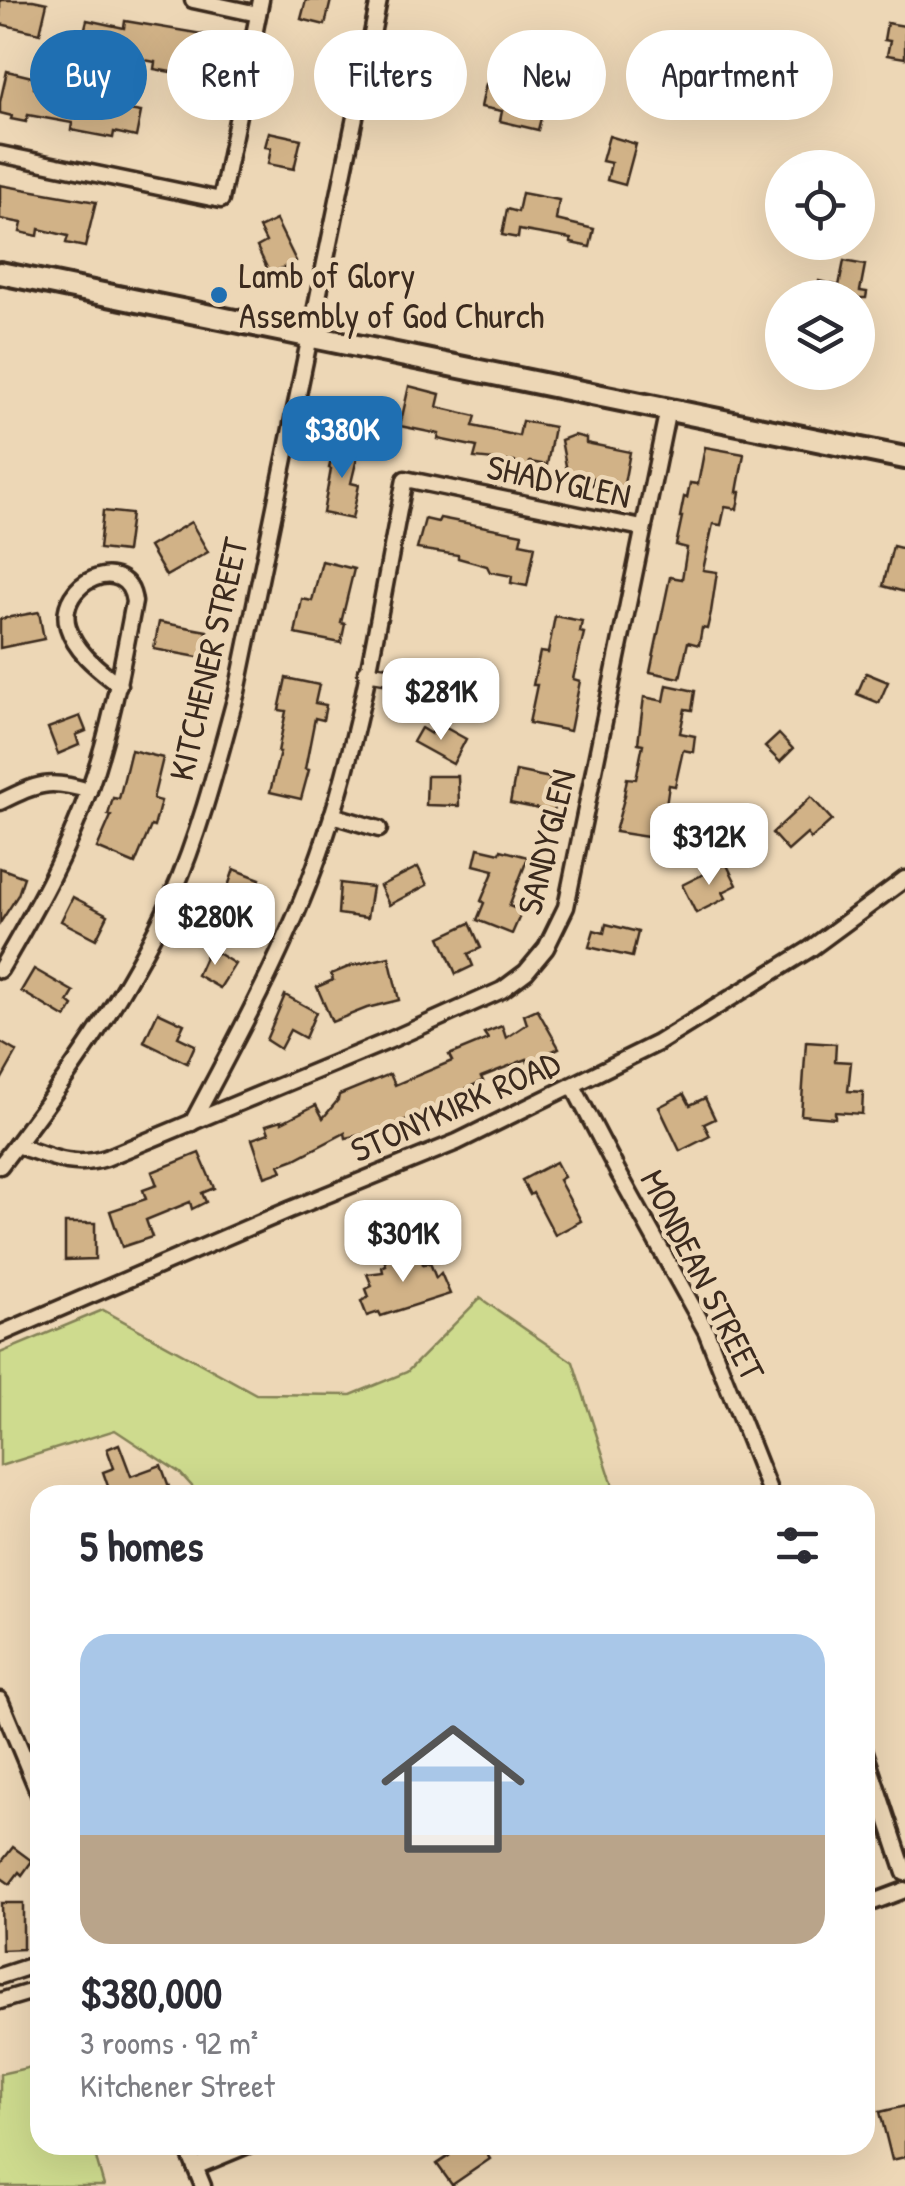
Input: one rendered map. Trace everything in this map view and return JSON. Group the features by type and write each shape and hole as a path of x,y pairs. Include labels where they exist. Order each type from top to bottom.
{"street":[{"path":"0,154 221,200 260,7 193,0"},
{"name":"KITCHENER STREET","path":"0,1166 47,1106 123,990 173,894 206,800 236,692 378,0"},
{"path":"0,274 905,458"},
{"name":"SANDYGLEN","path":"16,1145 67,1163 91,1163 388,1042 502,990 526,972 561,922 570,892 668,409"},
{"name":"SHADYGLEN","path":"366,672 405,479 642,528"},
{"path":"0,970 64,851 89,791 119,685 134,602 132,589 113,576 100,576 74,592 67,626 86,658 119,685"},
{"path":"192,1123 291,926 325,838 366,672 408,680"},
{"path":"0,802 35,785 55,782 89,791"},
{"path":"332,815 379,828"},
{"name":"STONYKIRK ROAD","path":"0,1334 457,1142 574,1086 658,1043 727,1001 810,949 905,879"},
{"name":"MONDEAN STREET","path":"574,1086 706,1331 767,1485"},
{"path":"0,1700 30,1772"},
{"path":"875,1782 905,1873"},
{"path":"875,1901 905,1890"},
{"path":"0,1976 30,1966"},
{"path":"0,2001 30,1992"},
{"path":"190,2155 203,2186"},
{"path":"195,2166 223,2155"}],"green space":[{"path":"480,1298 573,1362 613,1485 191,1485 180,1473 115,1430 0,1466 0,1353 103,1310 256,1394 351,1395 407,1372"},
{"path":"30,2067 30,2155 95,2155 104,2186 0,2186 0,2074"}],"building":[{"path":"0,0 47,3 41,30 0,24"},
{"path":"306,0 331,0 325,25 301,19"},
{"path":"87,20 124,28 125,21 178,30 167,30 167,71 154,69 155,62 147,60 147,30 84,30"},
{"path":"887,23 905,26 905,58 887,55"},
{"path":"7,71 30,77 30,115 26,122 0,113"},
{"path":"486,84 487,84 487,108 481,107"},
{"path":"56,120 139,120 136,137 114,132 113,138 71,130 72,123"},
{"path":"500,120 540,120 538,130"},
{"path":"269,132 301,139 294,169 268,164 271,148 265,147"},
{"path":"609,136 636,144 625,185 607,180 611,163 602,161"},
{"path":"0,185 96,202 85,247 66,243 68,236 39,229 38,236 20,232 22,223 0,219"},
{"path":"522,193 559,200 556,220 594,229 590,247 571,243 571,239 519,230 518,238 502,235 507,209 518,212"},
{"path":"276,220 296,261 270,274 257,247 266,242 259,228"},
{"path":"844,261 865,265 862,280 840,280"},
{"path":"409,386 440,394 437,407 476,416 473,426 519,436 522,421 554,427 547,465 530,462 528,470 514,467 515,462 474,458 477,447 400,426"},
{"path":"574,435 586,438 586,443 630,452 623,489 592,485 594,478 568,476 561,440"},
{"path":"336,440 360,446 351,483 359,485 352,519 323,513"},
{"path":"705,447 744,454 740,492 737,509 725,507 721,525 713,524 703,570 717,572 711,612 699,645 688,642 680,678 650,672 670,577 682,579 687,548 676,545 680,517 690,483 698,484"},
{"path":"103,511 131,514 126,552 99,549"},
{"path":"440,518 522,534 520,543 535,546 527,586 511,583 512,576 490,572 487,566 458,555 417,549 425,519 438,522"},
{"path":"191,522 208,552 166,576 149,547"},
{"path":"893,546 905,549 905,592 883,586"},
{"path":"322,561 354,569 341,623 345,624 341,643 295,634 302,599 312,601"},
{"path":"39,612 44,639 0,648 0,619"},
{"path":"555,616 582,621 580,632 584,633 573,679 580,681 570,731 529,723 540,652 548,653"},
{"path":"159,622 207,631 203,658 154,649"},
{"path":"866,673 888,682 879,703 857,694"},
{"path":"459,675 492,681 486,710 455,704"},
{"path":"286,678 319,685 315,703 326,705 323,720 315,718 301,799 270,792 286,711 279,710"},
{"path":"667,685 695,691 692,710 685,709 680,733 695,736 693,752 683,750 675,786 669,785 661,839 615,832 627,778 636,779 643,744 638,743 644,697 664,701"},
{"path":"80,716 86,731 76,735 79,745 58,754 48,728"},
{"path":"437,723 466,739 453,764 413,742 421,728 431,734"},
{"path":"779,734 793,749 780,762 765,747"},
{"path":"131,750 163,758 153,799 161,801 154,827 151,826 135,864 97,848 111,816 108,815 113,798 119,799"},
{"path":"516,771 550,778 547,790 558,792 554,812 510,803"},
{"path":"427,776 458,776 459,806 426,805"},
{"path":"811,797 832,820 811,839 807,834 788,851 772,833"},
{"path":"478,848 528,857 509,906 522,911 512,934 477,920 494,870 474,865"},
{"path":"726,863 737,885 723,892 726,898 696,913 682,885"},
{"path":"418,867 427,885 389,905 380,886"},
{"path":"0,868 24,877 18,895 0,923"},
{"path":"234,869 260,879 255,894 267,898 260,915 223,901"},
{"path":"340,883 372,887 367,918 338,914"},
{"path":"73,897 108,915 96,939 61,921"},
{"path":"470,923 481,948 468,954 473,966 456,974 440,937"},
{"path":"606,924 638,932 632,957 589,947 594,930 604,933"},
{"path":"209,948 235,964 220,988 197,975"},
{"path":"389,957 399,1000 332,1022 317,987 333,980 331,974"},
{"path":"34,969 74,992 68,1002 73,1006 66,1018 21,991"},
{"path":"285,995 316,1012 305,1038 290,1030 280,1049 266,1040"},
{"path":"537,1009 559,1048 528,1063 527,1059 481,1077 483,1081 467,1088 469,1093 380,1131 346,1138 345,1133 279,1165 282,1171 265,1177 252,1139 269,1133 266,1125 282,1122 316,1105 323,1118 339,1095 390,1074 395,1085 452,1061 449,1055 488,1039 484,1033 502,1026 506,1038 527,1024 524,1015"},
{"path":"158,1012 184,1024 178,1037 195,1045 187,1063 144,1042"},
{"path":"0,1042 17,1052 0,1082"},
{"path":"806,1042 836,1044 835,1061 851,1062 848,1091 863,1092 862,1114 835,1112 835,1118 801,1115"},
{"path":"684,1094 690,1105 705,1098 715,1119 704,1124 710,1136 680,1151 659,1107"},
{"path":"199,1153 214,1188 202,1193 206,1202 192,1209 190,1202 146,1220 152,1237 122,1247 110,1211 146,1199 143,1190 157,1185 152,1172"},
{"path":"556,1162 564,1177 559,1180 581,1221 555,1235 522,1180"},
{"path":"65,1223 95,1223 95,1259 65,1260"},
{"path":"419,1251 423,1264 430,1263 436,1278 441,1273 450,1294 381,1316 379,1312 367,1316 361,1301 369,1297 366,1289 372,1286 367,1274 383,1272 384,1259 391,1252 404,1259"},
{"path":"119,1444 131,1476 161,1465 168,1485 108,1485 103,1472 114,1468 107,1449"},
{"path":"13,1847 30,1860 22,1875 19,1872 10,1884 0,1877 0,1864"},
{"path":"1,1903 23,1903 23,1949 2,1950"},
{"path":"905,2106 905,2157 892,2160 880,2112"},
{"path":"487,2155 490,2159 452,2185 437,2164 449,2156"}],"place":[{"name":"Lamb of Glory Assembly of God Church","path":"219,295"}]}
